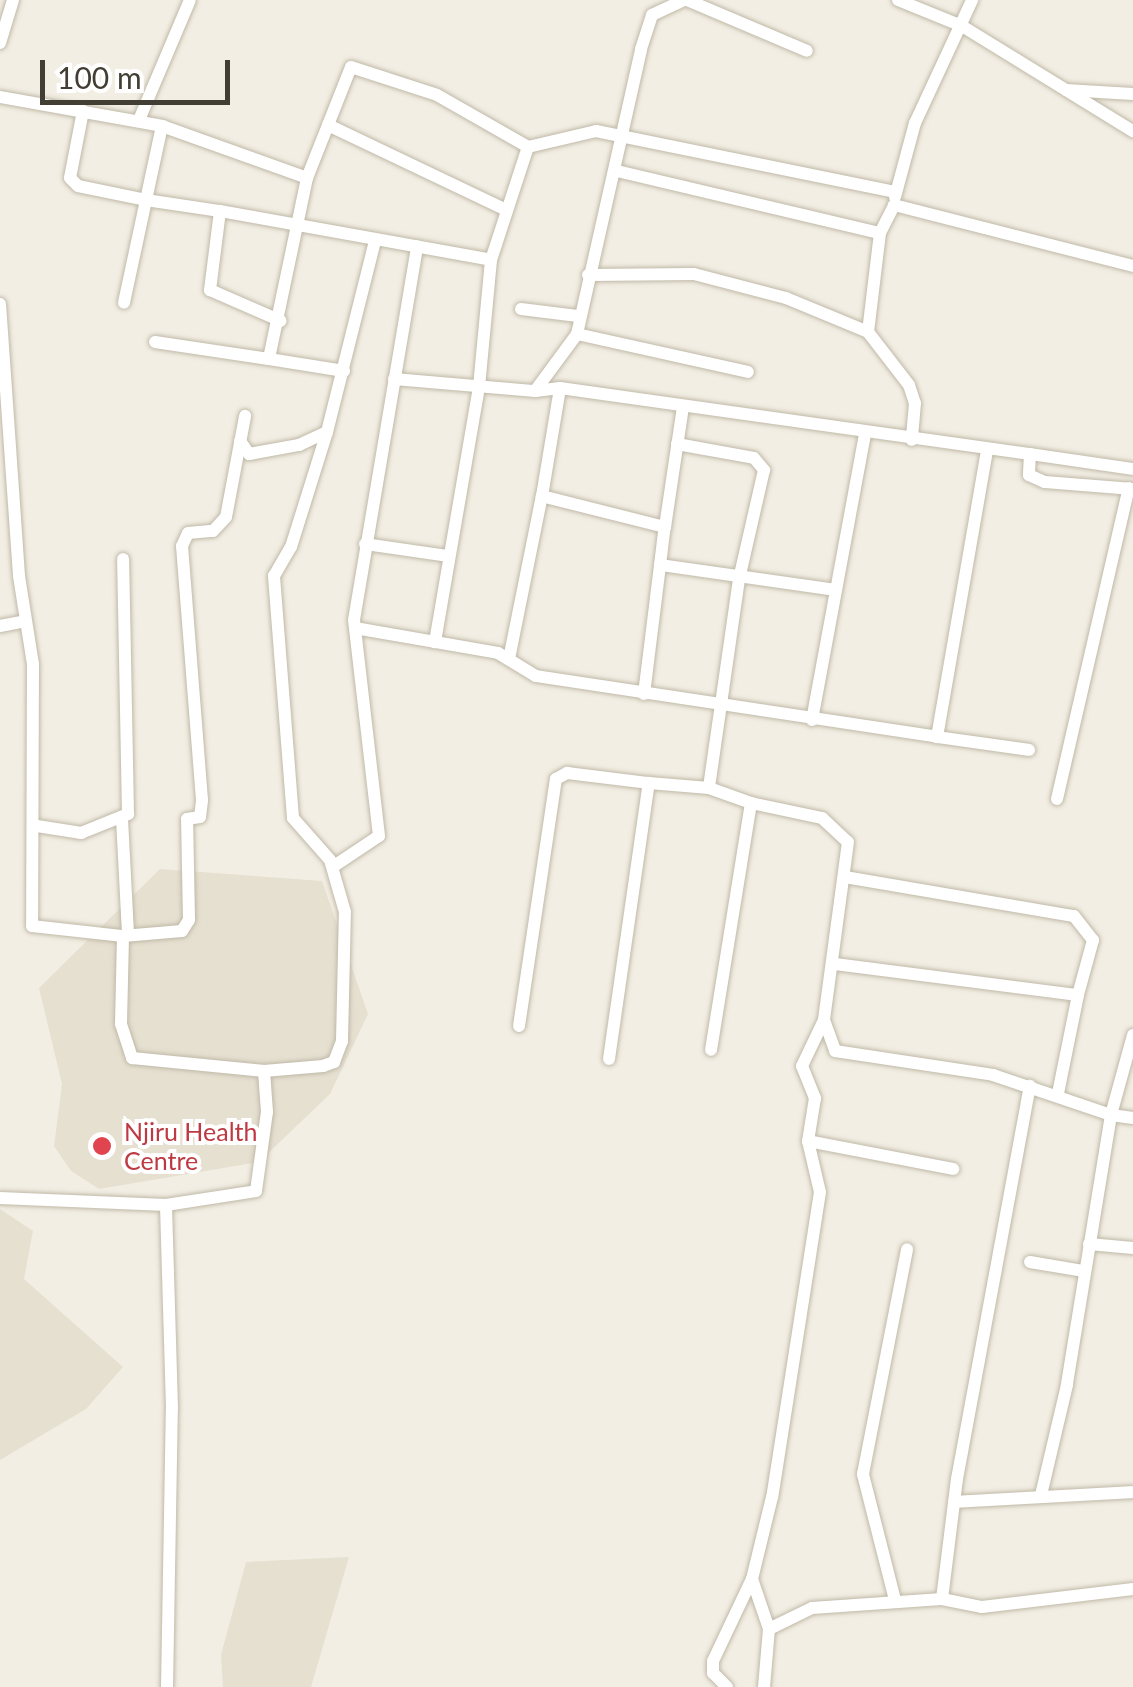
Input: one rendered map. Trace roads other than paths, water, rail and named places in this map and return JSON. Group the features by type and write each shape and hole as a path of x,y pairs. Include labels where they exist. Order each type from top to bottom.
{"street":[{"path":"0,42 13,0"},
{"path":"139,120 190,0"},
{"path":"535,391 577,334 578,316 617,171 652,15 686,0 807,51"},
{"path":"898,0 962,26 1133,131"},
{"path":"868,332 880,234 895,198 916,123 972,0"},
{"path":"269,359 281,320 294,224 307,178 351,67 437,95 528,147 573,132 623,134 895,198 1133,266"},
{"path":"1066,90 1133,94"},
{"path":"0,97 162,126 307,178"},
{"path":"83,110 70,178 78,186 491,260"},
{"path":"328,125 504,209"},
{"path":"124,303 162,126"},
{"path":"435,642 478,388 491,260 504,209 528,147"},
{"path":"617,171 880,234"},
{"path":"220,211 210,290 281,320"},
{"path":"122,819 125,935 121,1024 132,1058 264,1071 323,1066 340,1052 345,912 334,866 293,818 274,576 291,547 327,432 375,240"},
{"path":"334,866 378,836 354,628 416,246"},
{"path":"588,275 694,274 786,298 868,332 909,386 912,440"},
{"path":"0,304 26,621 37,826 32,926 125,935 182,931 189,920 187,819 200,817 202,800 182,546 188,533 213,531 226,517 245,416"},
{"path":"522,309 578,316"},
{"path":"577,334 748,372"},
{"path":"155,342 344,371"},
{"path":"394,379 478,388 560,388 1133,470"},
{"path":"510,659 560,388"},
{"path":"644,694 683,406"},
{"path":"240,441 249,454 299,445 327,432"},
{"path":"812,720 864,434"},
{"path":"677,444 754,458 764,470 739,579 725,702 709,788"},
{"path":"937,737 987,450"},
{"path":"1030,454 1030,475 1045,482 1131,489 1057,799"},
{"path":"542,496 665,527"},
{"path":"365,544 448,556"},
{"path":"37,826 81,833 122,819 130,808 123,559"},
{"path":"660,564 739,579 836,590"},
{"path":"0,626 26,621"},
{"path":"354,628 510,659 536,676 1030,750"},
{"path":"519,1026 556,779 568,773 709,788 835,825 848,842 835,964 824,1020 802,1066 815,1098 808,1141 820,1192 772,1498 752,1579 713,1662 713,1673 727,1687"},
{"path":"609,1059 649,783"},
{"path":"711,1050 750,802"},
{"path":"845,877 1074,916 1093,940 1058,1092"},
{"path":"835,964 1078,995"},
{"path":"824,1020 835,1051 847,1056 994,1075 1133,1118"},
{"path":"1041,1495 1068,1384 1110,1114 1133,1035"},
{"path":"0,1198 166,1205 256,1191 268,1112 264,1071"},
{"path":"942,1599 954,1502 1030,1086"},
{"path":"808,1141 954,1170"},
{"path":"166,1205 172,1390 167,1687"},
{"path":"1089,1244 1133,1248"},
{"path":"895,1600 863,1474 907,1248"},
{"path":"1030,1262 1084,1271"},
{"path":"954,1502 1133,1492"},
{"path":"752,1579 770,1630 764,1687"},
{"path":"770,1630 812,1608 942,1599 982,1607 1133,1589"}],"place":[{"name":"Njiru Health Centre","path":"102,1146"}]}
